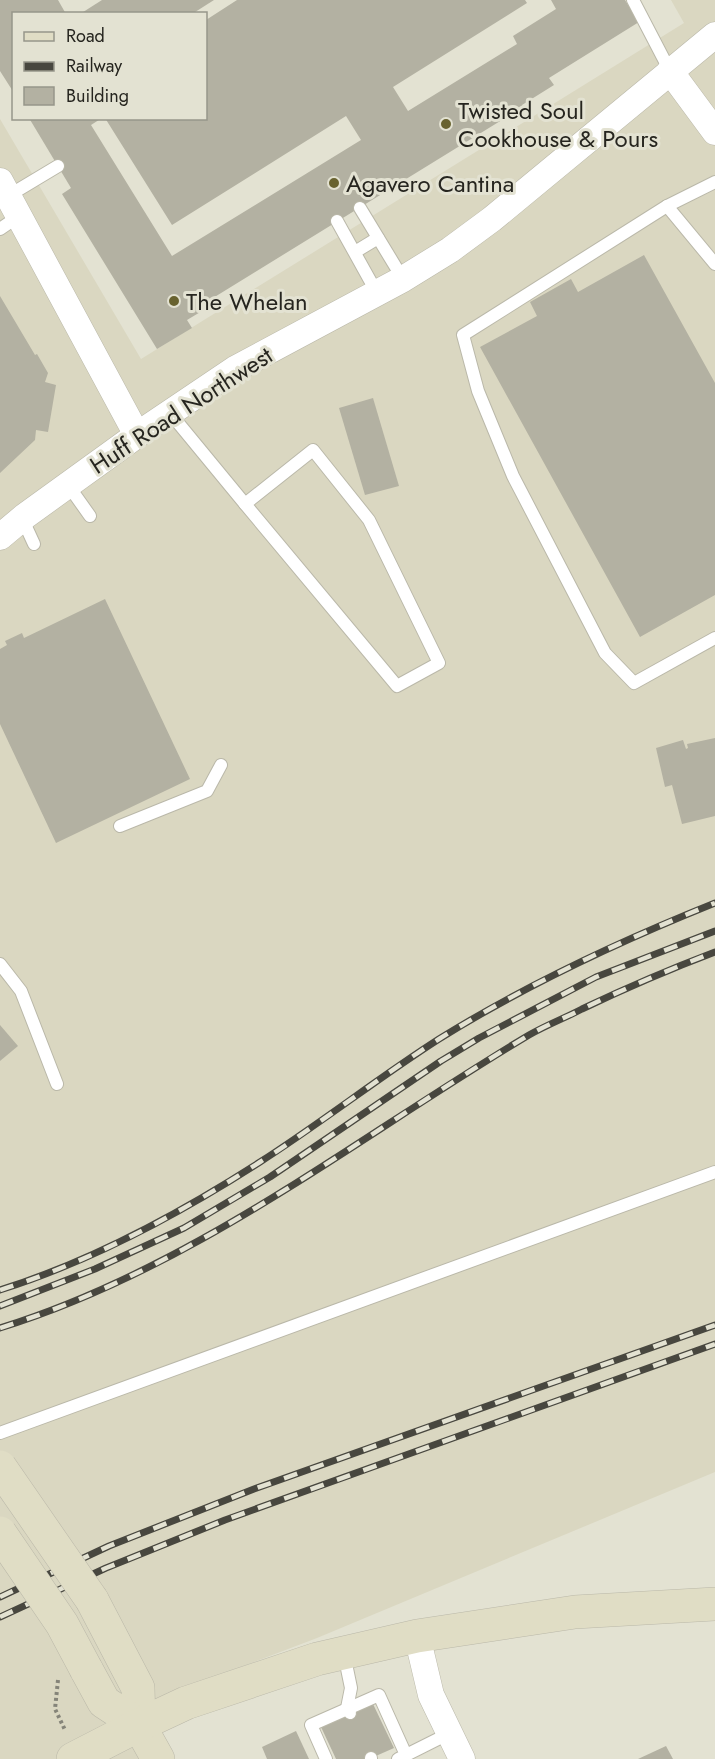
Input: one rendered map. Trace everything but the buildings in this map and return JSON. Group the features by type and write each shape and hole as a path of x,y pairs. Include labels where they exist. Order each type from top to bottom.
{"street":[{"name":"Huff Road Northwest","path":"0,537 22,518 137,435 235,369 403,279 450,250 492,219 715,35"},
{"path":"670,71 715,132"},
{"path":"7,205 137,435"},
{"path":"0,1467 92,1600 138,1688 139,1725"},
{"path":"0,1533 62,1624 72,1673 104,1702 139,1725 158,1759"},
{"path":"74,1759 186,1703 318,1659 417,1636 575,1612 715,1604"},
{"path":"417,1636 431,1695 462,1759"}],"lane":[{"path":"633,0 670,71"},
{"path":"7,205 58,166"},
{"path":"715,182 667,206 463,335 478,391 513,476 605,653 634,683 715,638"},
{"path":"667,206 715,264"},
{"path":"360,208 403,279"},
{"path":"338,221 377,293"},
{"path":"355,252 378,238"},
{"path":"170,413 245,504 397,686 439,663 369,520 313,450 245,504"},
{"path":"68,485 90,516"},
{"path":"22,518 34,544"},
{"path":"120,826 207,790 221,765"},
{"path":"0,964 21,991 57,1083"},
{"path":"0,1433 715,1172"},
{"path":"344,1653 351,1688 349,1711"},
{"path":"326,1759 310,1725 349,1711 379,1695 402,1757 450,1733"}],"path":[{"path":"59,1719 55,1709 72,1673"}],"shaded area":[{"path":"671,0 715,0 715,1472 317,1638 134,1708 160,1759 0,1759 0,119 141,359 684,23"}],"railway":[{"path":"0,1290 68,1265 166,1218 260,1162 416,1054 505,1000 574,965 715,903"},
{"path":"0,1306 95,1269 184,1228 270,1177 441,1061 479,1038 596,977 715,931"},
{"path":"0,1328 72,1302 141,1271 208,1236 535,1031 632,986 715,952"},
{"path":"0,1597 109,1546 254,1489 715,1325"},
{"path":"0,1617 106,1568 225,1520 715,1344"}],"place":[{"name":"Twisted Soul Cookhouse & Pours","path":"446,124"},
{"name":"Agavero Cantina","path":"334,183"},
{"name":"The Whelan","path":"174,301"}]}
